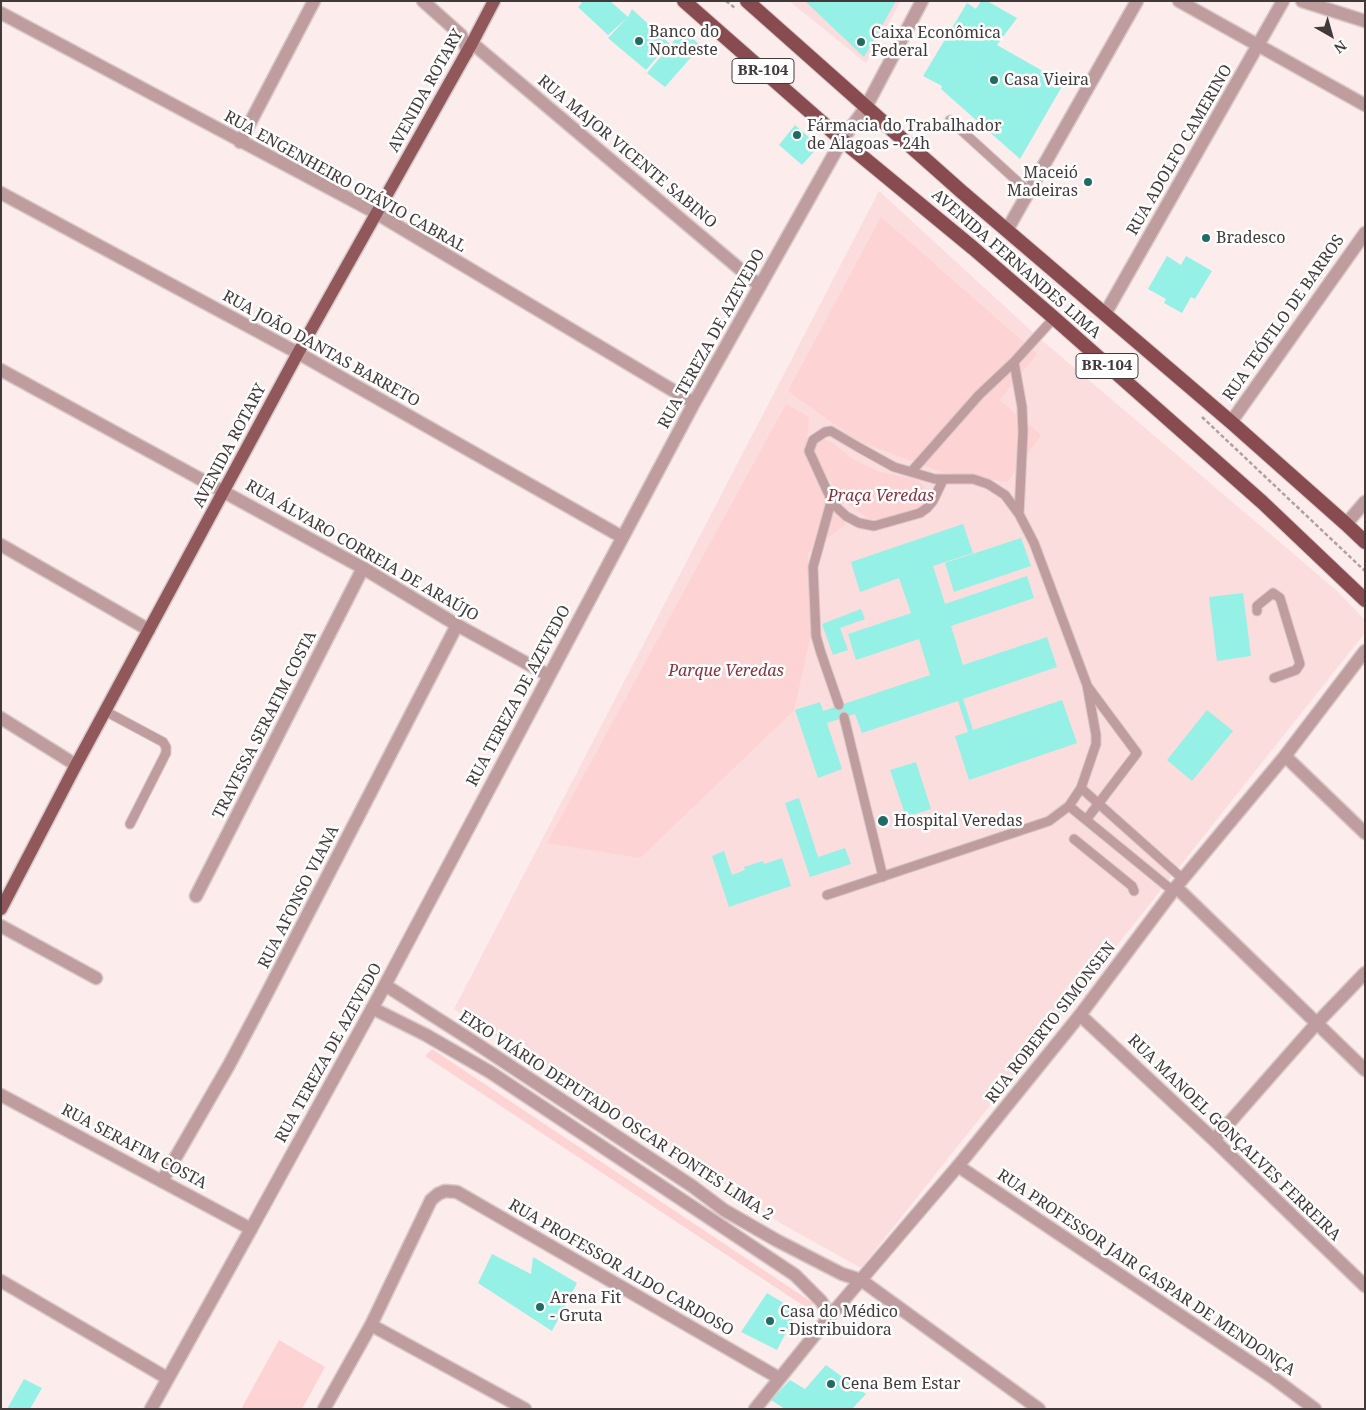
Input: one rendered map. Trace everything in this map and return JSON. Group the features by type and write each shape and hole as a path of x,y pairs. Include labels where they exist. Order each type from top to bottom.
{"highway":[{"name":"AVENIDA FERNANDES LIMA","path":"684,1 842,140 973,248 1054,318 1262,502 1365,600"},
{"name":"AVENIDA FERNANDES LIMA","path":"748,1 866,107 1230,422 1365,542"}],"main road":[{"name":"AVENIDA ROTARY","path":"1,909 76,765 225,492 298,353 470,48 494,1"}],"street":[{"path":"240,142 314,1"},
{"name":"RUA MAJOR VICENTE SABINO","path":"423,1 461,35 465,44 760,286"},
{"name":"RUA TEREZA DE AZEVEDO","path":"151,1409 385,985 694,403 842,140 866,107 922,1"},
{"path":"1007,230 1138,1"},
{"path":"1179,1 1365,105"},
{"name":"RUA ADOLFO CAMERINO","path":"1104,314 1283,1"},
{"path":"1302,1 1365,21"},
{"name":"RUA ENGENHEIRO OTÁVIO CABRAL","path":"1,13 376,213 694,403"},
{"name":"RUA MAJOR VICENTE SABINO","path":"446,20 466,29 475,27 485,19"},
{"name":"RUA JOÃO DANTAS BARRETO","path":"1,193 298,353 622,537"},
{"name":"RUA TEÓFILO DE BARROS","path":"1230,422 1365,233"},
{"name":"RUA ÁLVARO CORREIA DE ARAÚJO","path":"1,370 363,568 548,675"},
{"path":"1346,524 1365,502"},
{"path":"1,544 149,630"},
{"name":"TRAVESSA SERAFIM COSTA","path":"196,896 363,568"},
{"name":"RUA AFONSO VIANA","path":"162,1181 229,1065 458,624"},
{"name":"RUA ROBERTO SIMONSEN","path":"756,1408 830,1316 958,1166 1080,1015 1177,886 1285,756 1365,651"},
{"path":"1,718 76,765"},
{"path":"1285,756 1365,833"},
{"path":"1177,886 1365,1070"},
{"path":"1,926 96,978"},
{"path":"1214,1140 1316,1024 1365,973"},
{"name":"EIXO VIÁRIO DEPUTADO OSCAR FONTES LIMA 2","path":"385,985 692,1186 724,1210 776,1240 842,1274 861,1280 1039,1409"},
{"name":"EIXO VIÁRIO DEPUTADO OSCAR FONTES LIMA 2","path":"372,1008 426,1035 490,1072 795,1275 821,1301 830,1316"},
{"name":"RUA MANOEL GONÇALVES FERREIRA","path":"1080,1015 1214,1140 1365,1286"},
{"name":"RUA SERAFIM COSTA","path":"1,1095 250,1229"},
{"name":"RUA PROFESSOR JAIR GASPAR DE MENDONÇA","path":"958,1166 1264,1371 1315,1409"},
{"name":"RUA PROFESSOR ALDO CARDOSO","path":"371,1325 431,1200 445,1191 457,1192 779,1378"},
{"path":"1,1281 167,1378"},
{"path":"324,1409 371,1325 525,1409"}],"lane":[{"path":"950,120 1029,192"},
{"path":"911,472 979,395 1014,362 1054,318"},
{"path":"1014,362 1022,407 1023,432 1019,514"},
{"path":"827,896 1049,821 1069,806 1081,788 1096,744 1087,685 1034,543 1019,514 1005,495 988,484 973,480 935,479 894,467 831,431 825,432 813,440 809,451 831,502 814,567 816,636 820,653 839,705"},
{"path":"831,502 846,516 858,522 874,526 920,513 933,501 944,480"},
{"path":"1257,611 1257,606 1273,593 1280,598 1300,664 1296,670 1274,678"},
{"path":"1086,820 1137,753 1087,685"},
{"path":"106,710 163,742 166,747 166,753 130,824"},
{"path":"844,717 883,877"},
{"path":"1081,788 1098,803 1177,886"},
{"path":"1069,806 1177,886"},
{"path":"1074,839 1132,886 1134,891"}],"shaded area":[{"path":"789,1 901,1 866,63"},
{"name":"Hospital Veredas","path":"879,191 1038,337 1336,590 1364,619 1364,634 861,1268 780,1223 712,1175 454,1009"}],"green space":[{"path":"881,217 1037,354 999,400 1041,435 1007,482 941,472 858,441 788,391"},
{"name":"Parque Veredas","path":"786,404 809,417 806,456 846,524 808,553 812,630 794,710 640,858 547,843"},
{"name":"Praça Veredas","path":"821,439 830,441 854,460 880,472 915,479 920,482 926,489 927,495 923,503 915,511 889,520 869,519 849,505 825,474 815,456 813,446 815,441"},
{"path":"432,1049 813,1303 810,1310 425,1056"},
{"path":"279,1340 325,1367 302,1409 241,1409"}],"building":[{"name":"Banco do Nordeste","path":"580,1 610,1 628,17 632,9 669,43 646,70 608,38 627,18 608,35 578,7 582,3"},
{"name":"Caixa Econômica Federal","path":"805,1 896,1 864,57"},
{"name":"Casa Vieira","path":"981,1 987,1 1017,18 997,45 1064,83 1020,159 941,89 942,86 923,76 967,3 976,9"},
{"path":"683,30 701,46 665,87 647,73"},
{"name":"Fármacia do Trabalhador de Alagoas - 24h","path":"795,125 819,146 802,165 779,145"},
{"path":"1167,256 1181,265 1186,256 1212,271 1195,299 1191,297 1182,313 1164,303 1166,299 1148,289"},
{"name":"Hospital Veredas","path":"963,524 973,553 933,566 945,604 1027,576 1034,598 951,626 963,665 1047,637 1057,667 963,699 973,730 1062,700 1077,743 969,780 955,736 968,732 958,701 862,733 855,714 827,723 842,769 818,778 795,710 820,702 823,711 930,675 919,639 856,660 848,634 911,613 899,578 860,592 851,562"},
{"path":"1021,538 1031,566 954,592 945,563"},
{"path":"1243,593 1251,656 1217,661 1209,597"},
{"path":"861,609 865,619 840,628 848,650 833,655 822,624"},
{"path":"1207,710 1233,731 1192,781 1167,760"},
{"path":"916,762 931,809 906,817 890,770"},
{"path":"799,798 818,857 845,848 851,864 810,877 785,803"},
{"path":"724,851 732,875 745,870 744,867 763,861 764,864 782,858 791,886 729,907 712,856"},
{"name":"Arena Fit - Gruta","path":"492,1254 531,1274 533,1257 577,1283 552,1331 478,1283"},
{"name":"Casa do Médico - Distribuidora","path":"767,1293 797,1311 777,1350 741,1332"},
{"name":"Cena Bem Estar","path":"826,1365 866,1394 852,1409 785,1409 771,1400 790,1380 805,1389"},
{"path":"24,1379 42,1388 30,1409 7,1409"}],"place":[{"name":"Banco do Nordeste","path":"639,41"},
{"name":"Caixa Econômica Federal","path":"861,42"},
{"name":"Casa Vieira","path":"994,80"},
{"name":"Fármacia do Trabalhador de Alagoas - 24h","path":"797,135"},
{"name":"Maceió Madeiras","path":"1088,182"},
{"name":"Bradesco","path":"1206,238"},
{"name":"Hospital Veredas","path":"883,821"},
{"name":"Arena Fit - Gruta","path":"540,1307"},
{"name":"Casa do Médico - Distribuidora","path":"770,1321"},
{"name":"Cena Bem Estar","path":"831,1384"}]}
